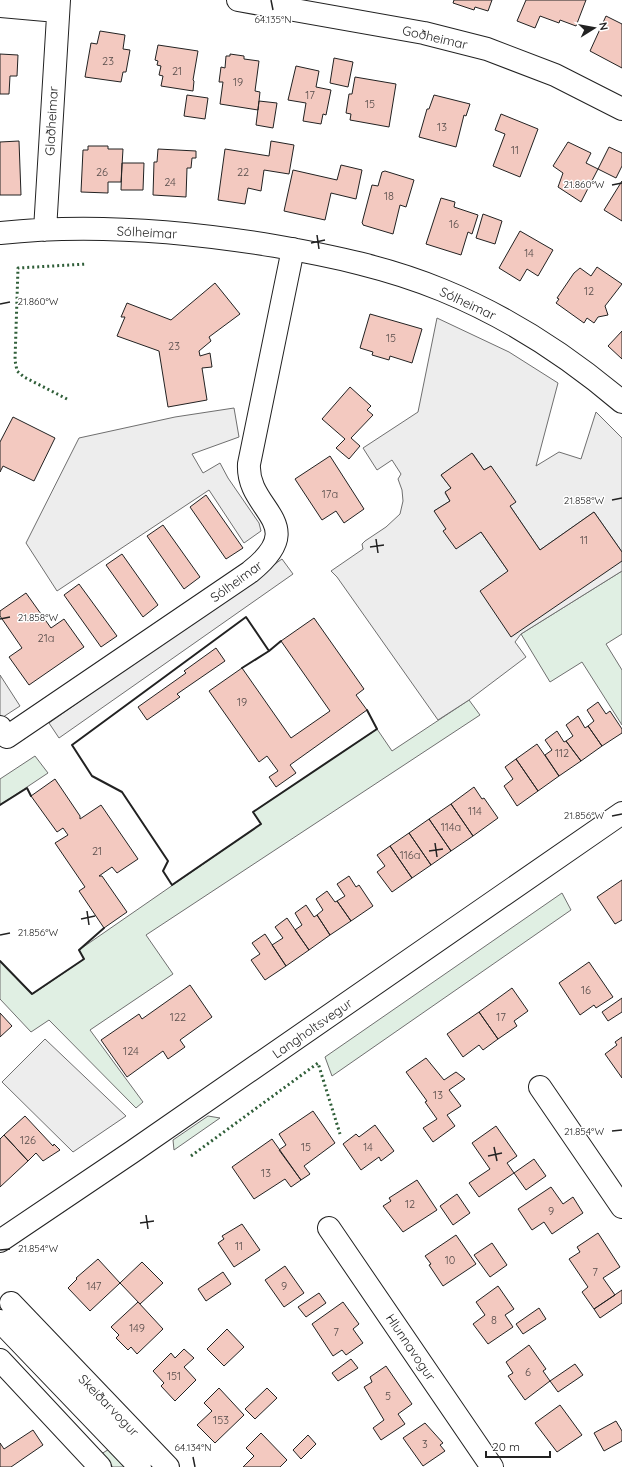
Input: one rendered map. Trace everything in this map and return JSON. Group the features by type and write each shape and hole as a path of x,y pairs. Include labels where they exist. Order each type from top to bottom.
{"street":[{"name":"Goðheimar","path":"238,0 424,33 487,49 555,75 622,109"},
{"name":"Glaðheimar","path":"0,6 58,6 45,230"},
{"name":"Sólheimar","path":"0,234 45,230 145,230 195,235 293,250 406,276 477,306 547,345 622,402"},
{"name":"Sólheimar","path":"0,728 7,737 250,572 270,554 275,542 276,525 255,489 249,473 249,468 293,250"},
{"name":"Langholtsvegur","path":"0,1241 146,1142 622,813"},
{"path":"540,1087 622,1207"},
{"name":"Hlunnavogur","path":"329,1228 492,1467"},
{"name":"Skeiðarvogur","path":"11,1302 42,1350 140,1467"},
{"name":"Skeiðarvogur","path":"0,1321 42,1350 168,1467"},
{"path":"0,1360 100,1467"}],"green space":[{"path":"622,571 622,634 606,644 622,670 622,725 582,662 550,682 521,634"},
{"path":"469,700 480,715 146,935 173,974 90,1030 143,1102 136,1108 49,1020 31,1032 0,999 0,961 33,994 84,959 79,950 261,824 253,812 377,729 392,751"},
{"path":"35,756 48,773 0,805 0,779"},
{"path":"562,893 571,910 332,1076 325,1057"},
{"path":"208,1116 220,1118 174,1150 173,1140"},
{"path":"111,1448 128,1467 113,1467 101,1454"}],"shaded area":[{"path":"437,318 509,352 558,383 536,466 559,452 581,459 596,412 622,438 622,552 594,512 540,550 510,506 491,466 484,470 473,454 441,475 451,488 445,493 450,501 434,511 481,532 508,571 622,561 622,571 521,634 515,642 526,657 469,700 438,720 337,577 331,571 363,549 362,544 365,541 386,527 400,514 403,501 402,490 398,479 401,474 392,460 377,470 363,448 418,412"},
{"path":"234,408 239,437 192,454 203,473 220,463 228,478 259,523 261,531 244,543 209,490 57,591 26,543 79,438 175,417"},
{"path":"282,559 293,574 59,738 49,723"},
{"path":"0,675 20,706 0,719"},
{"path":"45,1039 126,1116 73,1152 2,1082"}],"building":[{"path":"454,0 492,0 488,11 475,7 474,10 453,3"},
{"path":"526,0 586,0 576,26 560,20 559,23 540,16 535,28 517,21"},
{"path":"606,16 622,24 622,68 590,51"},
{"path":"100,31 125,35 123,49 130,50 126,72 123,72 121,82 85,77 91,43 97,44"},
{"path":"158,45 198,51 193,80 193,91 161,86 163,76 159,75 161,66 157,65 158,61 155,60"},
{"path":"0,54 18,55 17,76 10,76 9,94 0,94"},
{"path":"230,54 244,56 244,59 259,61 255,91 260,92 258,110 220,104 223,82 219,82 221,67 225,68 226,56 230,56"},
{"path":"334,58 353,62 348,87 330,83"},
{"path":"296,66 319,71 316,87 331,90 326,115 323,114 321,124 303,121 306,103 288,100"},
{"path":"355,77 396,84 389,127 350,120 351,114 346,113 349,94 352,94"},
{"path":"187,95 208,98 205,119 184,116"},
{"path":"434,95 470,104 466,116 464,115 456,147 419,137 427,109 429,109"},
{"path":"259,101 277,103 273,128 256,125"},
{"path":"501,114 538,129 520,177 493,166 505,134 495,130"},
{"path":"19,141 21,195 0,195 0,142"},
{"path":"271,141 294,145 289,174 264,170 261,191 248,188 245,204 218,200 225,149 269,156"},
{"path":"568,142 591,153 586,163 598,169 581,202 558,187 563,173 553,166"},
{"path":"88,146 108,146 108,149 123,149 121,182 108,182 108,193 81,192 83,150 88,150"},
{"path":"609,147 622,153 622,166 616,178 598,169"},
{"path":"158,149 196,151 196,158 192,158 191,168 187,168 186,197 153,195 154,162 157,162"},
{"path":"122,163 144,163 143,190 121,190"},
{"path":"341,165 362,170 356,199 331,193 325,220 284,211 293,170 337,180"},
{"path":"385,171 414,180 406,207 400,205 393,234 363,225 362,223 372,185 378,186 382,172"},
{"path":"622,181 622,221 604,210"},
{"path":"441,198 455,202 454,207 478,215 472,234 468,232 461,255 426,244"},
{"path":"483,214 502,221 495,244 476,238"},
{"path":"520,231 553,250 538,276 527,269 520,281 499,268"},
{"path":"597,267 622,284 605,306 608,315 598,317 594,323 587,318 584,323 556,303 559,299 557,298 574,273 580,268 591,276"},
{"path":"215,283 240,314 209,337 211,341 199,351 200,356 210,353 212,367 202,368 207,400 168,407 159,351 117,336 125,317 121,317 127,303 171,320"},
{"path":"370,314 422,329 412,363 390,356 389,360 372,355 373,352 360,348"},
{"path":"622,331 622,359 608,346"},
{"path":"350,387 371,406 367,410 373,415 351,438 360,446 349,459 336,448 345,439 322,419"},
{"path":"13,417 55,438 34,481 3,466 0,472 0,442"},
{"path":"472,453 484,470 491,466 516,502 510,506 540,550 594,512 622,552 622,561 511,637 480,591 508,571 481,532 456,549 443,531 446,529 434,511 450,501 445,492 451,488 441,475"},
{"path":"330,456 364,509 344,523 336,511 322,520 295,479"},
{"path":"206,495 243,548 226,559 190,507"},
{"path":"163,525 200,577 184,589 147,536"},
{"path":"122,554 158,605 143,617 106,565"},
{"path":"79,584 117,636 101,647 64,595"},
{"path":"26,593 51,628 64,619 84,647 29,685 9,657 22,648 0,616 0,611"},
{"path":"314,618 364,689 356,695 367,710 290,765 296,773 276,787 269,777 278,771 267,756 259,762 209,691 242,668 291,738 330,711 281,641"},
{"path":"216,648 225,661 177,694 180,697 147,720 138,707 186,673 184,671"},
{"path":"598,702 606,714 610,711 622,729 622,733 602,746 588,726 594,721 587,710"},
{"path":"578,716 585,728 588,726 602,746 581,761 566,741 573,736 566,725"},
{"path":"557,731 564,742 566,741 581,761 559,776 545,755 552,750 545,740"},
{"path":"537,744 559,776 538,791 516,759"},
{"path":"516,759 538,791 517,806 504,786 513,779 505,767"},
{"path":"55,779 80,816 80,819 101,805 138,859 117,873 112,867 99,876 102,876 127,912 104,928 79,891 85,887 55,843 68,835 63,828 57,832 31,796"},
{"path":"474,787 498,818 473,836 451,804"},
{"path":"451,804 473,836 451,851 429,819"},
{"path":"429,819 451,851 431,865 409,833"},
{"path":"409,833 431,865 412,878 390,846"},
{"path":"390,846 412,878 392,892 377,872 385,866 377,855"},
{"path":"349,876 356,887 359,885 373,906 351,921 337,901 345,896 337,884"},
{"path":"622,880 622,920 615,924 597,897"},
{"path":"327,891 335,902 337,901 351,921 330,935 317,915 323,910 316,899"},
{"path":"306,905 314,917 317,915 330,935 309,950 295,930 302,925 295,913"},
{"path":"287,918 309,950 286,966 272,945 283,938 275,927"},
{"path":"265,934 286,966 265,980 251,960 260,954 252,943"},
{"path":"589,962 613,997 596,1008 594,1005 580,1015 559,983"},
{"path":"190,985 212,1017 180,1040 185,1047 168,1059 163,1051 127,1077 101,1040 139,1014 142,1019"},
{"path":"512,988 528,1011 514,1021 517,1026 498,1039 479,1012"},
{"path":"622,998 622,1012 608,1021 602,1012"},
{"path":"479,1012 498,1039 483,1050 479,1045 463,1057 447,1034"},
{"path":"0,1013 12,1026 0,1037"},
{"path":"622,1037 622,1078 605,1054 617,1045 615,1042"},
{"path":"426,1058 444,1080 456,1072 465,1079 449,1090 461,1106 447,1115 455,1126 433,1142 423,1128 437,1119 425,1102 427,1101 406,1072"},
{"path":"313,1111 335,1143 304,1166 310,1174 301,1180 279,1150 286,1145 279,1134"},
{"path":"25,1116 53,1146 54,1144 60,1150 43,1161 36,1153 28,1161 4,1135"},
{"path":"375,1125 394,1151 381,1161 379,1157 361,1170 343,1144 356,1134 359,1137"},
{"path":"496,1126 517,1156 507,1163 514,1173 479,1197 469,1183 490,1169 472,1143"},
{"path":"4,1135 28,1161 0,1187 0,1139"},
{"path":"272,1139 301,1180 291,1187 285,1179 254,1199 232,1167"},
{"path":"534,1159 546,1176 526,1190 514,1173"},
{"path":"417,1180 437,1210 403,1232 383,1206 391,1201 389,1198"},
{"path":"551,1187 563,1204 573,1197 583,1213 552,1234 544,1222 532,1230 518,1209"},
{"path":"457,1194 470,1213 453,1225 440,1206"},
{"path":"242,1224 260,1250 234,1267 218,1243 224,1239 222,1236"},
{"path":"598,1233 620,1267 603,1278 615,1295 594,1309 582,1292 588,1287 569,1259 580,1252 577,1247"},
{"path":"456,1235 476,1264 443,1286 429,1265 431,1264 425,1256"},
{"path":"492,1243 507,1265 490,1277 474,1255"},
{"path":"98,1259 120,1283 90,1311 68,1288 77,1279 76,1278"},
{"path":"142,1262 163,1283 140,1304 120,1283"},
{"path":"285,1266 304,1293 284,1307 265,1280"},
{"path":"223,1272 231,1284 206,1301 198,1289"},
{"path":"498,1286 514,1309 505,1315 513,1327 488,1344 473,1324 485,1315 476,1302"},
{"path":"622,1290 622,1303 600,1318 594,1309"},
{"path":"319,1293 326,1303 306,1317 298,1307"},
{"path":"138,1302 163,1329 137,1354 131,1347 128,1350 116,1338 119,1335 111,1327"},
{"path":"343,1302 359,1324 353,1329 363,1343 346,1355 342,1350 333,1356 312,1324"},
{"path":"539,1308 546,1319 523,1334 516,1324"},
{"path":"227,1329 244,1347 224,1366 207,1349"},
{"path":"529,1345 546,1369 543,1371 550,1381 525,1400 508,1376 513,1373 506,1362"},
{"path":"184,1349 194,1358 184,1367 196,1380 175,1401 161,1386 164,1383 153,1371 171,1353 175,1358"},
{"path":"351,1359 358,1368 338,1381 332,1373"},
{"path":"575,1364 583,1375 558,1392 550,1381"},
{"path":"386,1366 412,1404 398,1414 405,1424 381,1440 373,1428 384,1420 364,1387 372,1382 370,1377"},
{"path":"219,1388 244,1415 215,1443 197,1425 212,1411 204,1403"},
{"path":"267,1388 277,1398 255,1419 245,1409"},
{"path":"560,1405 582,1435 557,1452 535,1423"},
{"path":"616,1421 622,1431 622,1441 604,1451 594,1433"},
{"path":"425,1423 443,1443 440,1445 445,1451 423,1466 403,1438"},
{"path":"33,1430 43,1445 11,1467 0,1467 0,1443 4,1449"},
{"path":"261,1433 287,1460 280,1467 243,1467 254,1456 246,1448"},
{"path":"308,1435 316,1444 301,1459 293,1450"}],"hedge":[{"path":"67,399 24,377 17,371 15,360 18,268 87,264"},
{"path":"191,1156 318,1063 340,1134"}],"wall":[{"path":"281,641 269,651 246,617 72,745 92,776 122,792 168,861 163,871 172,885 261,824 253,812 377,729 367,710"},
{"path":"242,668 269,651"},
{"path":"0,805 27,788 31,796"},
{"path":"0,961 32,994 84,959 79,950 104,928"}]}
